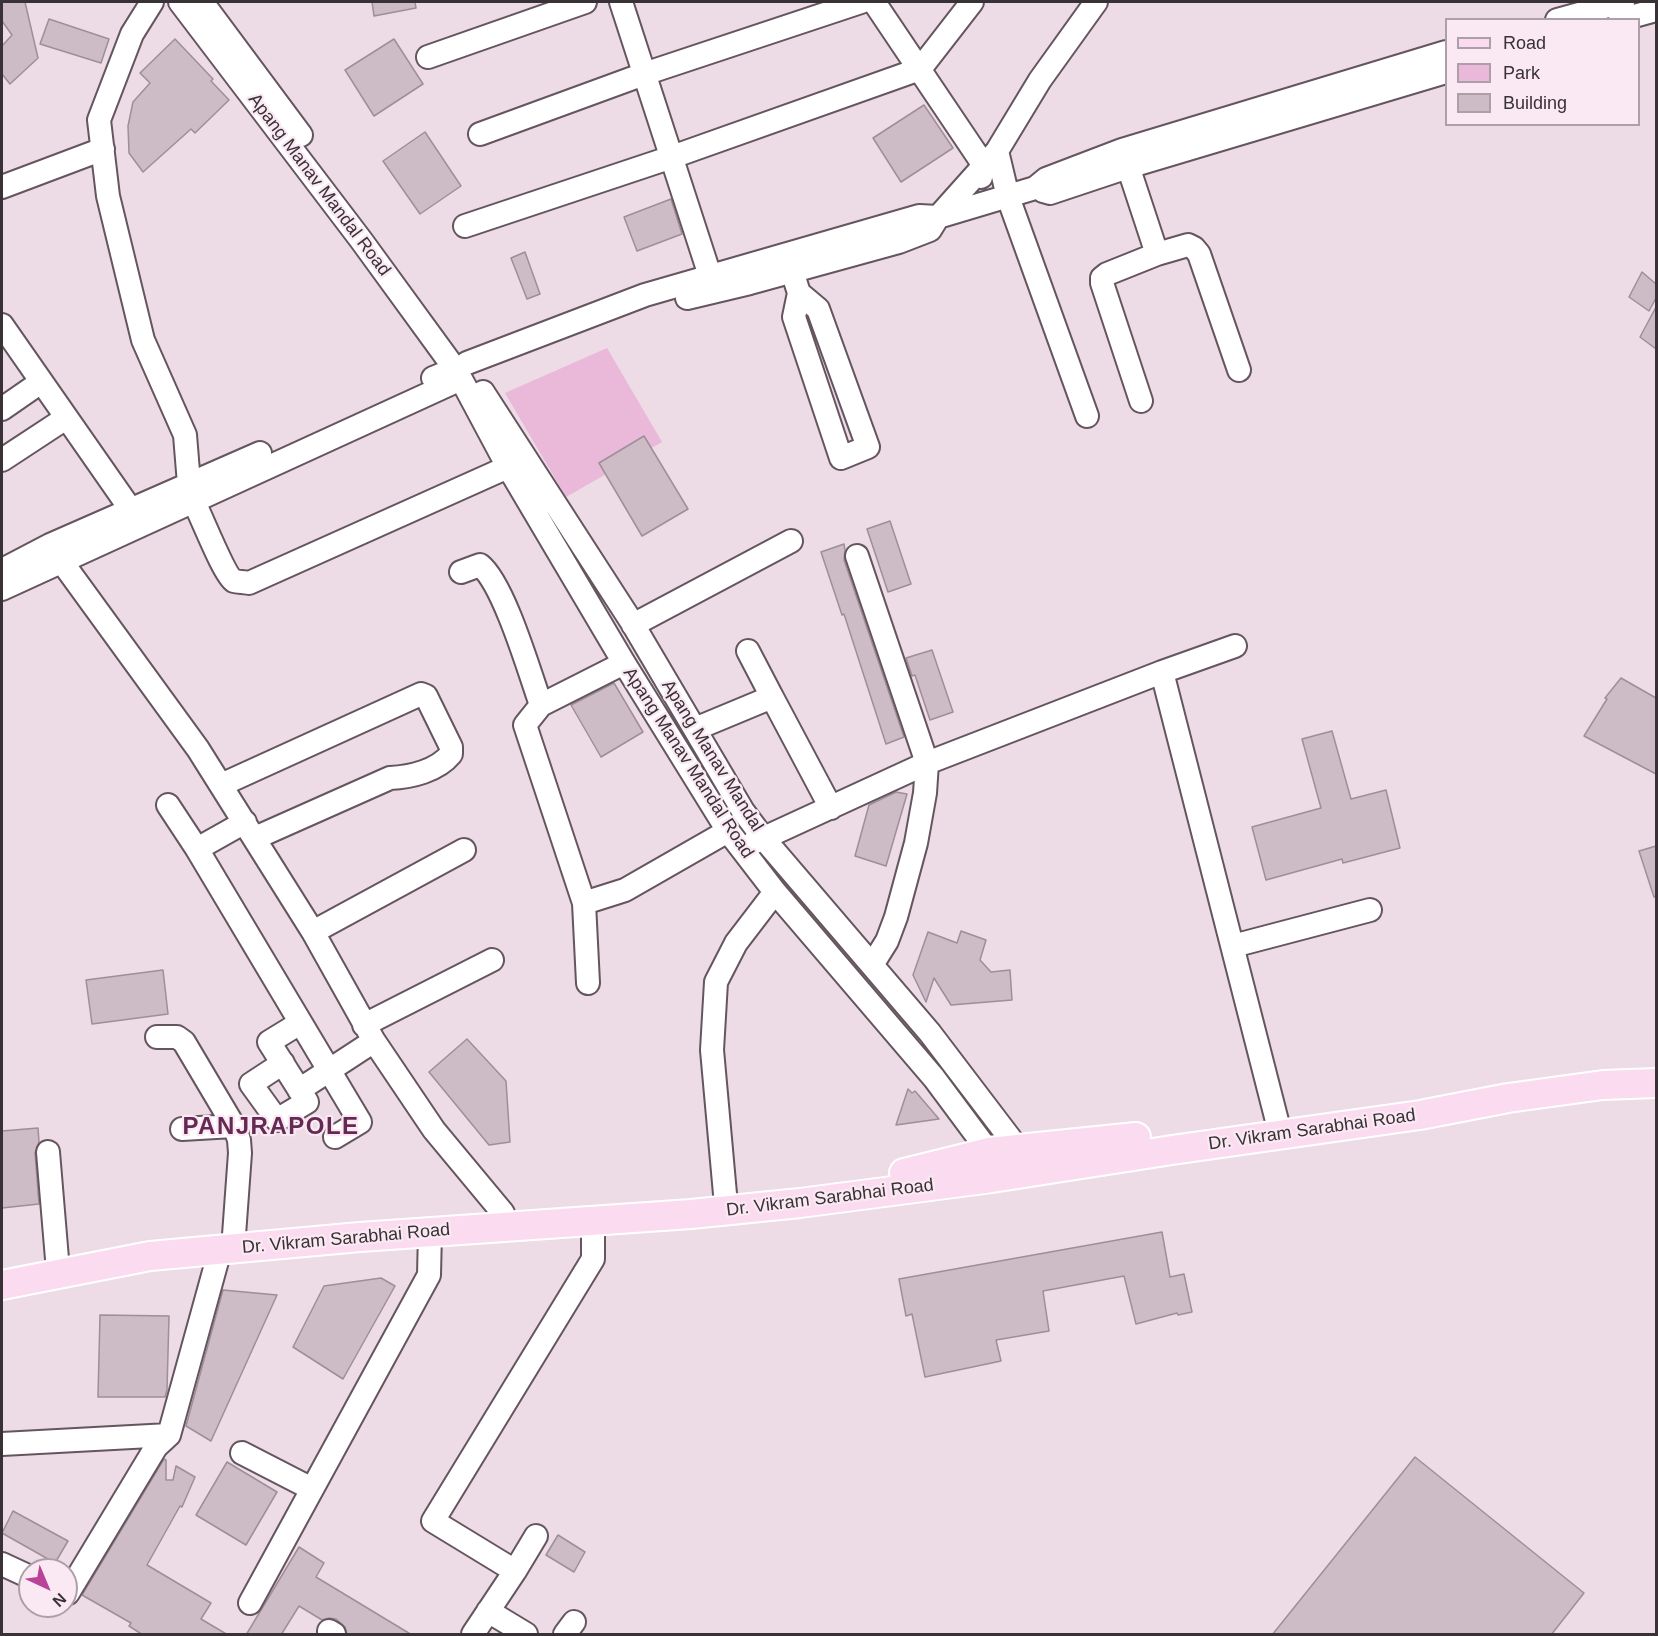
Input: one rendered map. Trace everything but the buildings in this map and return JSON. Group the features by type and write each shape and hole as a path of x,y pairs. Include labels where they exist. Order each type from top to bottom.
{"main road":[{"name":"Dr. Vikram Sarabhai Road","path":"1021,1161 1418,1101 1506,1085 1647,1076"},
{"name":"Dr. Vikram Sarabhai Road","path":"2,1285 227,1242 503,1220 888,1178 1420,1115 1508,1098 1603,1085 1647,1076"},
{"name":"Dr. Vikram Sarabhai Road","path":"2,1268 148,1243 227,1242 430,1232 503,1220 593,1219 691,1214 800,1203 990,1165"}],"street":[{"path":"152,2 132,34 99,120 108,196 143,340 185,435 191,492 225,572 235,581 249,583 508,467"},
{"name":"Apang Manav Mandal Road","path":"180,2 368,250 465,369 508,467 624,663 734,839 775,892 934,1078 990,1165"},
{"name":"Apang Manav Mandal","path":"202,2 334,182 465,369 632,623 743,811 764,839 930,1033 1021,1161"},
{"path":"428,57 585,2"},
{"path":"621,2 713,283"},
{"path":"480,134 644,74 861,2"},
{"path":"874,2 920,69 990,158 1008,197 1087,416"},
{"path":"465,226 672,157 920,69 972,2"},
{"path":"3,566 56,553 580,318 645,295 792,272 899,242 930,230 938,217 990,158 1040,80 1096,2"},
{"path":"1564,18 1623,2"},
{"path":"1627,18 1656,10"},
{"path":"713,283 919,216 938,217 1035,189 1050,193 1125,159 1369,85 1445,52"},
{"path":"1369,85 1445,72"},
{"path":"2,187 102,149"},
{"path":"976,206 990,158"},
{"path":"1125,159 1156,254"},
{"path":"1141,401 1102,278 1156,254 1188,245 1199,254 1239,369"},
{"path":"792,272 799,293 794,317 841,458 868,447 818,309 799,293"},
{"path":"2,325 131,510"},
{"path":"2,409 41,381"},
{"path":"2,460 66,418"},
{"path":"2,589 56,553 131,510 191,492"},
{"path":"608,634 791,541"},
{"path":"56,553 198,749 313,932 369,1033 434,1130 503,1220"},
{"path":"857,556 927,763 925,793 916,843 897,917 887,941 872,965"},
{"path":"461,572 480,565 486,570 506,608 541,705"},
{"path":"584,903 625,890 734,839 764,839 927,763 1235,646"},
{"path":"748,651 831,808"},
{"path":"588,983 584,903 525,725 541,705 624,663"},
{"path":"1162,672 1277,1121"},
{"path":"197,849 390,777 410,777 445,761 451,754 451,747 426,696 421,694 221,785"},
{"path":"695,729 772,697"},
{"path":"168,805 197,849 360,1122 335,1137"},
{"path":"313,932 464,850"},
{"path":"725,1194 712,1050 716,982 736,943 775,892"},
{"path":"1233,946 1370,910"},
{"path":"299,1090 328,1070 369,1033 492,960"},
{"path":"283,1064 252,1084 277,1120 307,1102 299,1090 283,1064 269,1042 300,1023"},
{"path":"78,1576 156,1447 169,1435 227,1242 240,1153 239,1140 184,1042 177,1037 157,1037"},
{"path":"182,1129 233,1126"},
{"path":"48,1152 57,1259"},
{"path":"515,1571 433,1521 593,1259 593,1219"},
{"path":"250,1603 429,1275 430,1232"},
{"path":"2,1444 169,1435"},
{"path":"242,1453 312,1489"},
{"path":"473,1635 536,1536"},
{"path":"2,1564 18,1571"},
{"path":"488,1611 526,1635"}],"green space":[{"path":"607,348 662,442 566,497 505,393"}],"district":[{"name":"PANJRAPOLE","path":"271,1127"}]}
